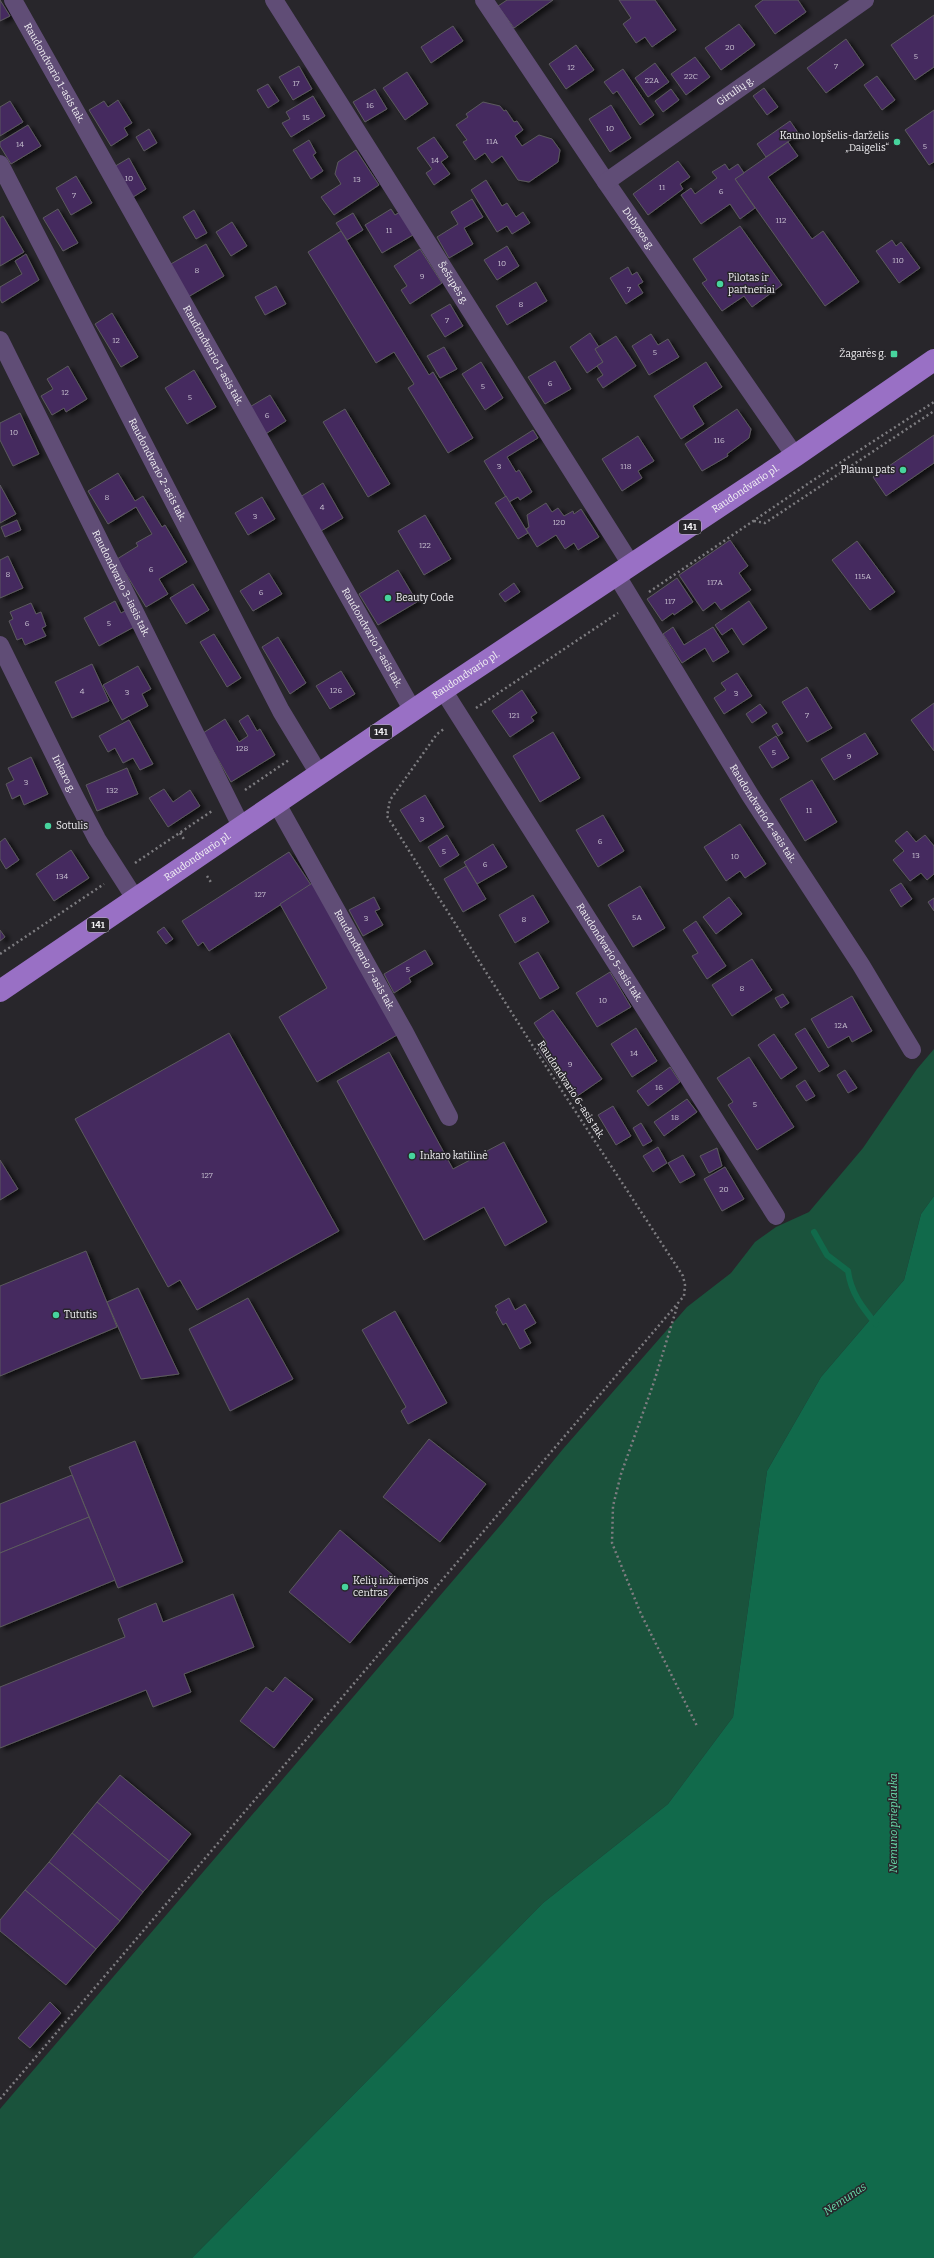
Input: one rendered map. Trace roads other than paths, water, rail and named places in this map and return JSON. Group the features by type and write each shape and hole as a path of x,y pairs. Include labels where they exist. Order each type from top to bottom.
{"main road":[{"name":"Raudondvario pl.","path":"0,991 443,690 625,571 934,360"}],"street":[{"name":"Raudondvario 1-asis tak.","path":"13,0 413,711"},
{"name":"Šešupės g.","path":"274,0 625,571"},
{"name":"Dubysos g.","path":"484,0 606,182 795,456"},
{"name":"Girulių g.","path":"606,182 865,0"},
{"name":"Raudondvario 2-asis tak.","path":"0,164 277,704 319,774"},
{"name":"Raudondvario 3-iasis tak.","path":"0,340 242,828"},
{"name":"Raudondvario 4-asis tak.","path":"625,571 634,602 750,795 861,965 912,1050"},
{"name":"Inkaro g.","path":"0,645 75,797 136,900"},
{"name":"Raudondvario 5-asis tak.","path":"443,690 776,1216"},
{"name":"Raudondvario 7-asis tak.","path":"277,804 405,1033 449,1118"}],"water":[{"path":"934,1196 934,2258 192,2258 543,1903 668,1804 733,1717 767,1471 821,1377 904,1280 921,1214"}],"waterway":[{"path":"814,1232 827,1255 848,1271 854,1293 866,1312 876,1324"}],"place":[{"name":"Kauno lopšelis-darželis „Daigelis“","path":"897,142"},
{"name":"Pilotas ir partneriai","path":"720,284"},
{"name":"Žagarės g.","path":"894,354"},
{"name":"Plaunu pats","path":"903,470"},
{"name":"Beauty Code","path":"388,598"},
{"name":"Sotulis","path":"48,826"},
{"name":"Inkaro katilinė","path":"412,1156"},
{"name":"Tututis","path":"56,1315"},
{"name":"Kelių inžinerijos centras","path":"345,1587"}],"water label":[{"name":"Nemuno prieplauka","path":"893,1823"},
{"name":"Nemunas","path":"845,2199"}]}
